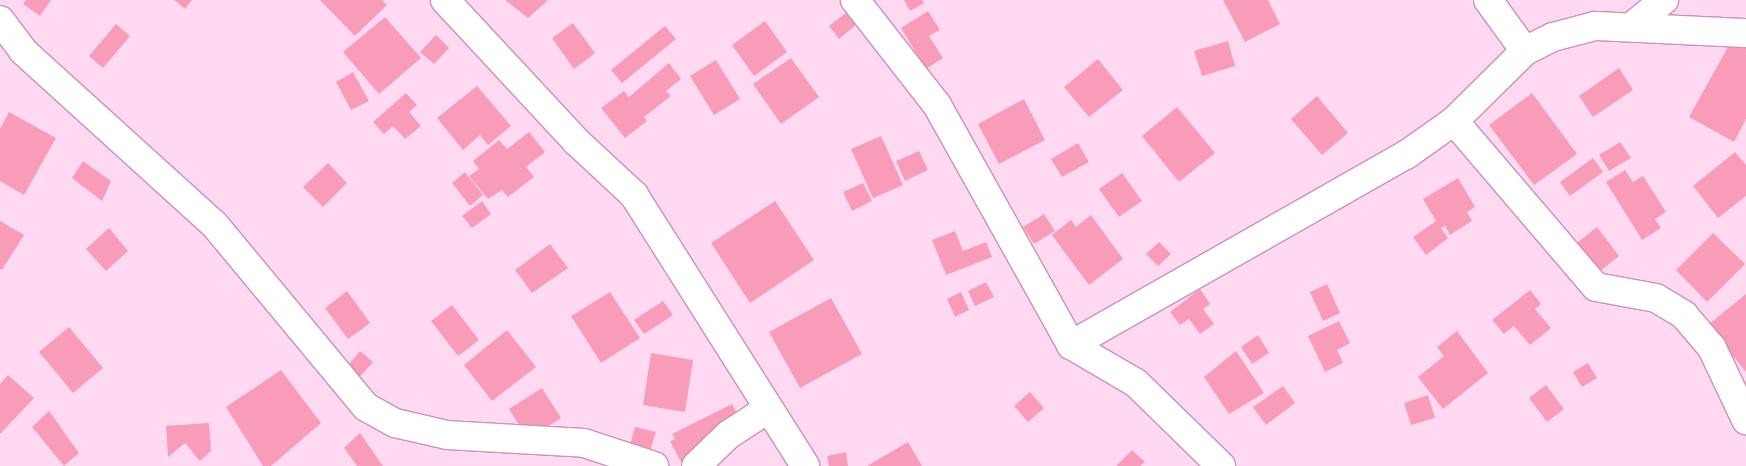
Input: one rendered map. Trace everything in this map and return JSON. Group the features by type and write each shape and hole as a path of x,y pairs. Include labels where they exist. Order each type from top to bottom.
{"street":[{"path":"445,0 577,142 634,195 805,466"},
{"path":"855,0 937,105 1071,345 1136,383 1220,466"},
{"path":"1488,0 1525,51"},
{"path":"1631,27 1664,0"},
{"path":"0,20 23,51 214,224 366,407 396,423 447,435 584,444 654,466"},
{"path":"1071,345 1406,155 1454,121 1525,51 1553,37 1595,26 1746,33"},
{"path":"1454,121 1596,287 1656,298 1684,314 1712,348 1746,420"},
{"path":"696,466 728,435 768,409"}],"building":[{"path":"26,0 51,0 40,16 23,4"},
{"path":"174,0 192,0 185,9"},
{"path":"320,0 382,0 387,5 355,36"},
{"path":"505,0 548,0 528,18"},
{"path":"904,0 922,0 924,3 910,11"},
{"path":"1223,0 1268,0 1280,24 1245,42"},
{"path":"928,11 940,30 929,36 943,58 926,69 901,28"},
{"path":"847,12 856,25 839,39 829,26"},
{"path":"385,17 421,58 379,94 343,52"},
{"path":"765,21 787,52 754,76 732,45"},
{"path":"573,23 595,53 574,69 552,38"},
{"path":"116,24 130,36 103,68 89,56"},
{"path":"665,26 676,39 622,83 611,70"},
{"path":"436,35 449,48 434,64 420,52"},
{"path":"1734,36 1746,42 1746,119 1734,142 1689,117"},
{"path":"1228,41 1235,66 1202,76 1194,51"},
{"path":"791,58 819,97 781,124 753,84"},
{"path":"1098,59 1123,90 1089,117 1064,87"},
{"path":"716,60 740,99 714,115 690,76"},
{"path":"669,63 681,79 666,91 671,96 644,117 647,121 625,138 601,108 624,91 629,97"},
{"path":"1619,68 1633,90 1593,117 1579,96"},
{"path":"353,72 369,101 351,110 336,82"},
{"path":"477,86 511,126 488,145 480,135 463,150 437,118"},
{"path":"406,93 417,105 409,112 421,126 405,139 393,126 384,134 373,122"},
{"path":"1532,93 1577,154 1534,185 1489,125"},
{"path":"1317,96 1348,133 1322,155 1291,119"},
{"path":"1024,99 1045,140 999,164 978,124"},
{"path":"1177,107 1215,153 1179,182 1142,136"},
{"path":"9,112 56,138 24,195 0,181 0,129"},
{"path":"529,132 545,152 526,167 534,177 508,197 502,190 488,199 469,176 479,169 473,161 499,140 507,149"},
{"path":"881,136 903,185 873,198 851,149"},
{"path":"1620,142 1631,158 1609,171 1599,155"},
{"path":"1078,143 1089,162 1062,177 1051,159"},
{"path":"919,151 928,170 905,181 896,161"},
{"path":"1735,152 1746,165 1746,196 1718,218 1693,186"},
{"path":"1593,158 1603,172 1570,196 1560,182"},
{"path":"83,161 111,181 102,201 72,178"},
{"path":"328,163 347,183 323,207 303,187"},
{"path":"1625,170 1633,182 1643,176 1666,212 1655,219 1661,228 1642,240 1606,182"},
{"path":"465,172 483,195 470,206 452,183"},
{"path":"1122,173 1142,201 1119,217 1099,189"},
{"path":"1458,178 1475,207 1467,212 1472,221 1450,235 1445,226 1441,228 1448,238 1426,255 1413,237 1436,221 1423,199"},
{"path":"863,183 872,201 852,211 843,192"},
{"path":"482,201 491,214 472,228 462,216"},
{"path":"775,201 814,260 750,303 711,243"},
{"path":"1044,214 1055,231 1034,244 1023,227"},
{"path":"1091,215 1123,259 1089,285 1052,235 1071,220 1076,227"},
{"path":"0,221 24,235 2,270 0,269"},
{"path":"1597,227 1619,256 1595,275 1573,246"},
{"path":"109,228 128,251 106,271 86,249"},
{"path":"955,231 963,251 986,242 992,257 946,275 932,240"},
{"path":"1713,233 1745,264 1707,302 1676,270"},
{"path":"1159,242 1171,254 1158,266 1146,254"},
{"path":"550,244 568,268 532,293 515,270"},
{"path":"986,282 994,297 975,306 968,291"},
{"path":"1327,284 1340,313 1323,321 1310,292"},
{"path":"1200,289 1210,304 1203,309 1214,324 1200,334 1189,319 1180,325 1170,312"},
{"path":"1530,290 1541,304 1535,309 1551,328 1530,345 1514,326 1504,334 1492,320"},
{"path":"347,291 370,323 348,339 325,308"},
{"path":"610,292 640,338 601,363 571,316"},
{"path":"961,292 969,310 955,317 947,299"},
{"path":"1746,294 1746,372 1708,325"},
{"path":"831,298 862,354 800,388 769,332"},
{"path":"663,301 673,315 644,334 634,320"},
{"path":"452,305 479,340 458,356 431,321"},
{"path":"1339,321 1350,343 1337,350 1343,363 1325,372 1308,336"},
{"path":"69,327 103,368 73,393 39,352"},
{"path":"507,330 536,367 492,401 464,365"},
{"path":"1457,331 1488,373 1443,409 1418,377 1444,356 1437,347"},
{"path":"1258,335 1269,353 1252,364 1241,347"},
{"path":"360,351 373,362 355,382 343,371"},
{"path":"1236,351 1264,393 1229,414 1204,377"},
{"path":"651,353 693,360 685,412 643,405"},
{"path":"1588,363 1597,378 1582,387 1573,372"},
{"path":"281,370 321,423 271,466 263,466 226,407"},
{"path":"8,375 34,398 0,434 0,384"},
{"path":"1546,385 1564,409 1547,422 1529,398"},
{"path":"1283,386 1295,403 1266,425 1253,407"},
{"path":"542,388 561,418 528,439 509,409"},
{"path":"1030,392 1044,408 1028,422 1014,406"},
{"path":"1428,395 1435,418 1411,425 1404,403"},
{"path":"732,404 741,422 694,446 698,454 681,462 670,441 675,439 672,434"},
{"path":"49,411 79,453 64,466 32,427"},
{"path":"209,423 211,451 200,461 185,443 168,457 166,426"},
{"path":"635,427 656,432 650,451 630,445"},
{"path":"360,433 383,466 357,466 344,448"},
{"path":"908,442 922,466 867,466"},
{"path":"1132,450 1145,462 1140,466 1116,466"},
{"path":"846,452 848,466 829,466 827,456"}]}
